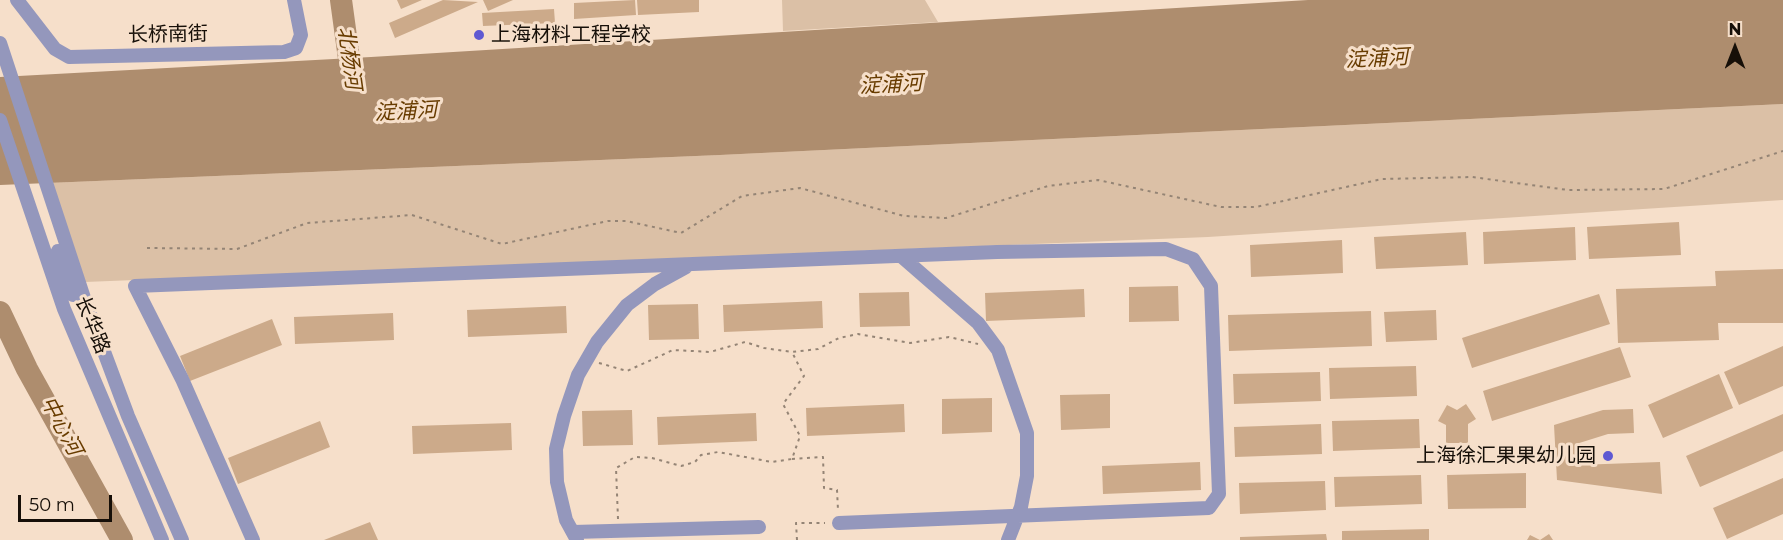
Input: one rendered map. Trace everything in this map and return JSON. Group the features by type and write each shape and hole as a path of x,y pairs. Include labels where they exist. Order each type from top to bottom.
{"street":[{"name":"长桥南街","path":"17,0 55,50 69,57 284,52 296,48 301,35 294,0"},
{"name":"长华路","path":"0,43 57,223 128,416 182,540"},
{"name":"长华路","path":"0,71 64,271 102,373 128,416"},
{"name":"长华路","path":"0,120 64,309 162,540"},
{"path":"253,540 182,379 135,286 901,256 1166,249 1193,259 1211,286 1219,494 1209,508 839,523"},
{"path":"901,256 978,323 994,345 1027,433 1027,476 1018,514 1008,540"},
{"path":"689,265 655,284 627,305 589,357 575,386 556,449 557,482 566,520 575,536 619,531 759,527"}],"path":[{"path":"147,248 237,249 307,223 412,215 502,244 608,221 626,221 681,233 741,196 800,188 904,216 946,218 1048,186 1098,180 1221,207 1256,207 1382,179 1472,177 1568,190 1664,189 1783,151"},
{"path":"589,357 607,367 627,371 673,350 710,352 745,342 792,352 818,349 839,338 858,334 910,343 949,337 994,345"},
{"path":"792,352 804,376 783,404 800,436 792,459"},
{"path":"619,531 616,468 635,457 652,458 681,466 694,462 701,455 718,452 772,462 823,457 824,488 837,490 839,523 796,523 797,540"}],"shaded area":[{"path":"782,0 925,0 938,22 783,31"},
{"path":"1783,104 1783,200 1208,237 85,282 48,183 720,155"}],"water":[{"name":"淀浦河","path":"1308,0 1783,0 1783,104 720,155 0,185 0,77 371,57"}],"building":[{"path":"397,0 422,0 401,9"},
{"path":"443,0 478,2 395,38 389,23"},
{"path":"483,0 513,0 488,11"},
{"path":"635,0 636,15 574,19 574,3"},
{"path":"637,0 699,0 699,12 638,15"},
{"path":"554,9 555,23 483,26 482,13"},
{"path":"1679,222 1681,255 1589,259 1587,227"},
{"path":"1575,227 1576,260 1484,264 1483,232"},
{"path":"1466,232 1468,265 1376,269 1374,237"},
{"path":"1342,240 1343,273 1251,277 1250,245"},
{"path":"1783,269 1783,323 1718,323 1719,340 1618,343 1616,289 1716,286 1715,271"},
{"path":"1178,286 1179,321 1129,322 1129,287"},
{"path":"1084,289 1085,317 986,321 985,293"},
{"path":"909,292 910,326 860,327 859,293"},
{"path":"1599,294 1610,324 1472,368 1462,338"},
{"path":"822,301 823,328 724,332 723,305"},
{"path":"698,304 699,339 649,340 648,305"},
{"path":"566,306 567,333 468,337 467,310"},
{"path":"1436,310 1437,340 1386,342 1384,312"},
{"path":"1371,311 1372,346 1229,351 1228,315"},
{"path":"393,313 394,340 295,344 294,317"},
{"path":"272,319 282,345 190,381 180,356"},
{"path":"1783,346 1783,386 1739,405 1724,372"},
{"path":"1620,347 1631,377 1492,421 1483,391"},
{"path":"1416,366 1417,396 1330,399 1329,368"},
{"path":"1320,372 1321,401 1234,404 1233,374"},
{"path":"1719,374 1733,408 1663,438 1648,405"},
{"path":"1110,394 1110,428 1061,430 1060,395"},
{"path":"992,398 992,432 942,434 942,399"},
{"path":"904,404 905,432 807,436 806,408"},
{"path":"1466,404 1476,419 1468,424 1468,443 1446,443 1446,425 1438,421 1447,405 1457,410"},
{"path":"1633,409 1634,433 1608,434 1576,444 1578,465 1660,462 1662,494 1557,480 1554,425 1603,410"},
{"path":"632,410 633,445 583,446 582,411"},
{"path":"756,413 757,441 658,445 657,417"},
{"path":"1783,414 1783,451 1700,487 1686,456"},
{"path":"1419,419 1420,448 1333,451 1332,421"},
{"path":"320,421 330,447 238,484 228,458"},
{"path":"511,423 512,450 413,454 412,426"},
{"path":"1321,424 1322,454 1235,457 1234,427"},
{"path":"1200,462 1201,490 1103,494 1102,466"},
{"path":"1526,473 1526,508 1448,509 1447,475"},
{"path":"1421,475 1422,504 1335,507 1334,477"},
{"path":"1783,478 1783,514 1727,539 1713,508"},
{"path":"1325,481 1326,510 1240,514 1239,483"},
{"path":"370,522 378,540 324,540"},
{"path":"1429,529 1429,540 1342,540 1342,531"},
{"path":"1326,534 1327,540 1240,540 1240,537"},
{"path":"1549,534 1553,540 1540,540"},
{"path":"1530,535 1540,540 1527,540"}],"waterway":[{"name":"北杨河","path":"341,0 353,88"},
{"name":"中心河","path":"0,312 27,369 122,540"}],"place":[{"name":"上海材料工程学校","path":"479,35"},
{"name":"上海徐汇果果幼儿园","path":"1608,456"}]}
